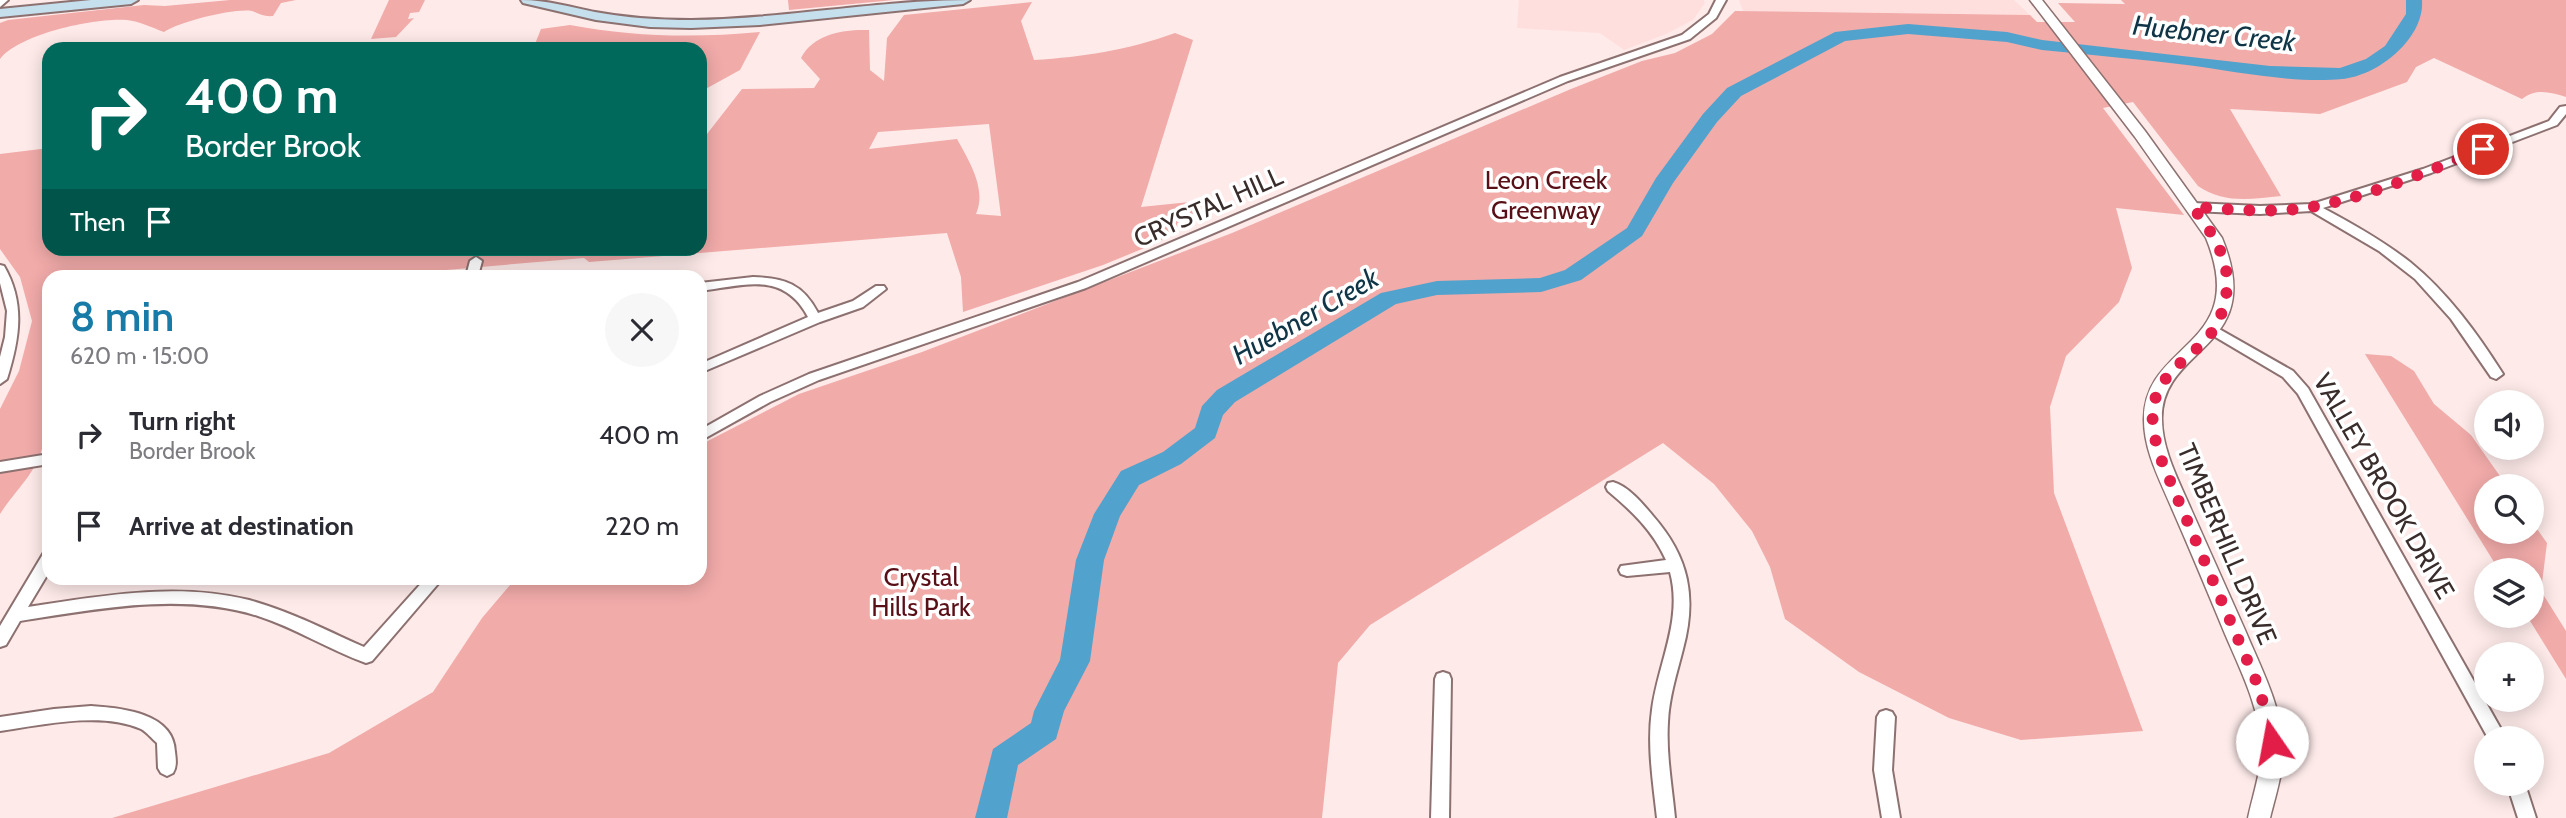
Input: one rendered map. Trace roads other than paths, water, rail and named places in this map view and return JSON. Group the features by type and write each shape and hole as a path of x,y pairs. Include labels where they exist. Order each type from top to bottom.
{"main road":[{"path":"0,13 131,0"},
{"path":"528,0 596,16 650,23 691,24 760,21 962,0"}],"street":[{"name":"CRYSTAL HILL","path":"707,432 765,399 814,377 1082,285 1563,79 1686,37 1713,16 1721,0"},
{"name":"TIMBERHILL DRIVE","path":"2036,0 2140,134 2193,207 2223,256 2227,280 2224,309 2206,339 2162,383 2155,397 2153,430 2164,467 2260,690 2272,742 2272,764 2259,818"},
{"path":"2193,207 2260,211 2313,207 2427,171 2553,122 2564,109"},
{"path":"2313,207 2386,251 2421,279 2477,343 2496,374"},
{"path":"474,270 476,261"},
{"path":"0,270 8,285 16,316 0,379"},
{"path":"707,286 778,283 800,295 815,319"},
{"path":"707,366 815,319 858,304 880,289"},
{"name":"VALLEY BROOK DRIVE","path":"2212,329 2288,374 2303,391 2490,726"},
{"path":"0,467 42,460"},
{"path":"1613,487 1631,500 1654,524 1681,580 1683,609 1666,676 1659,722 1666,818"},
{"path":"1627,570 1676,565"},
{"path":"0,640 42,569"},
{"path":"14,615 146,598 234,603 366,656 429,585"},
{"path":"1440,818 1443,679"},
{"path":"0,724 66,715 113,714 148,724 166,740 167,768"},
{"path":"1886,717 1883,770 1891,818"},
{"path":"2520,796 2527,818"}],"waterway":[{"name":"Huebner Creek","path":"991,818 1004,758 1045,730 1049,711 1075,661 1090,560 1107,514 1130,478 1172,458 1206,432 1211,412 1226,396 1389,298 1437,288 1541,285 1573,275 1598,260 1635,232 1663,182 1710,118 1734,92 1841,36 1908,29 2007,37 2042,45 2270,71 2342,74 2372,63 2392,50 2415,14 2414,0"}],"park label":[{"name":"Leon Creek Greenway","path":"1546,195"},
{"name":"Crystal Hills Park","path":"921,592"}]}
